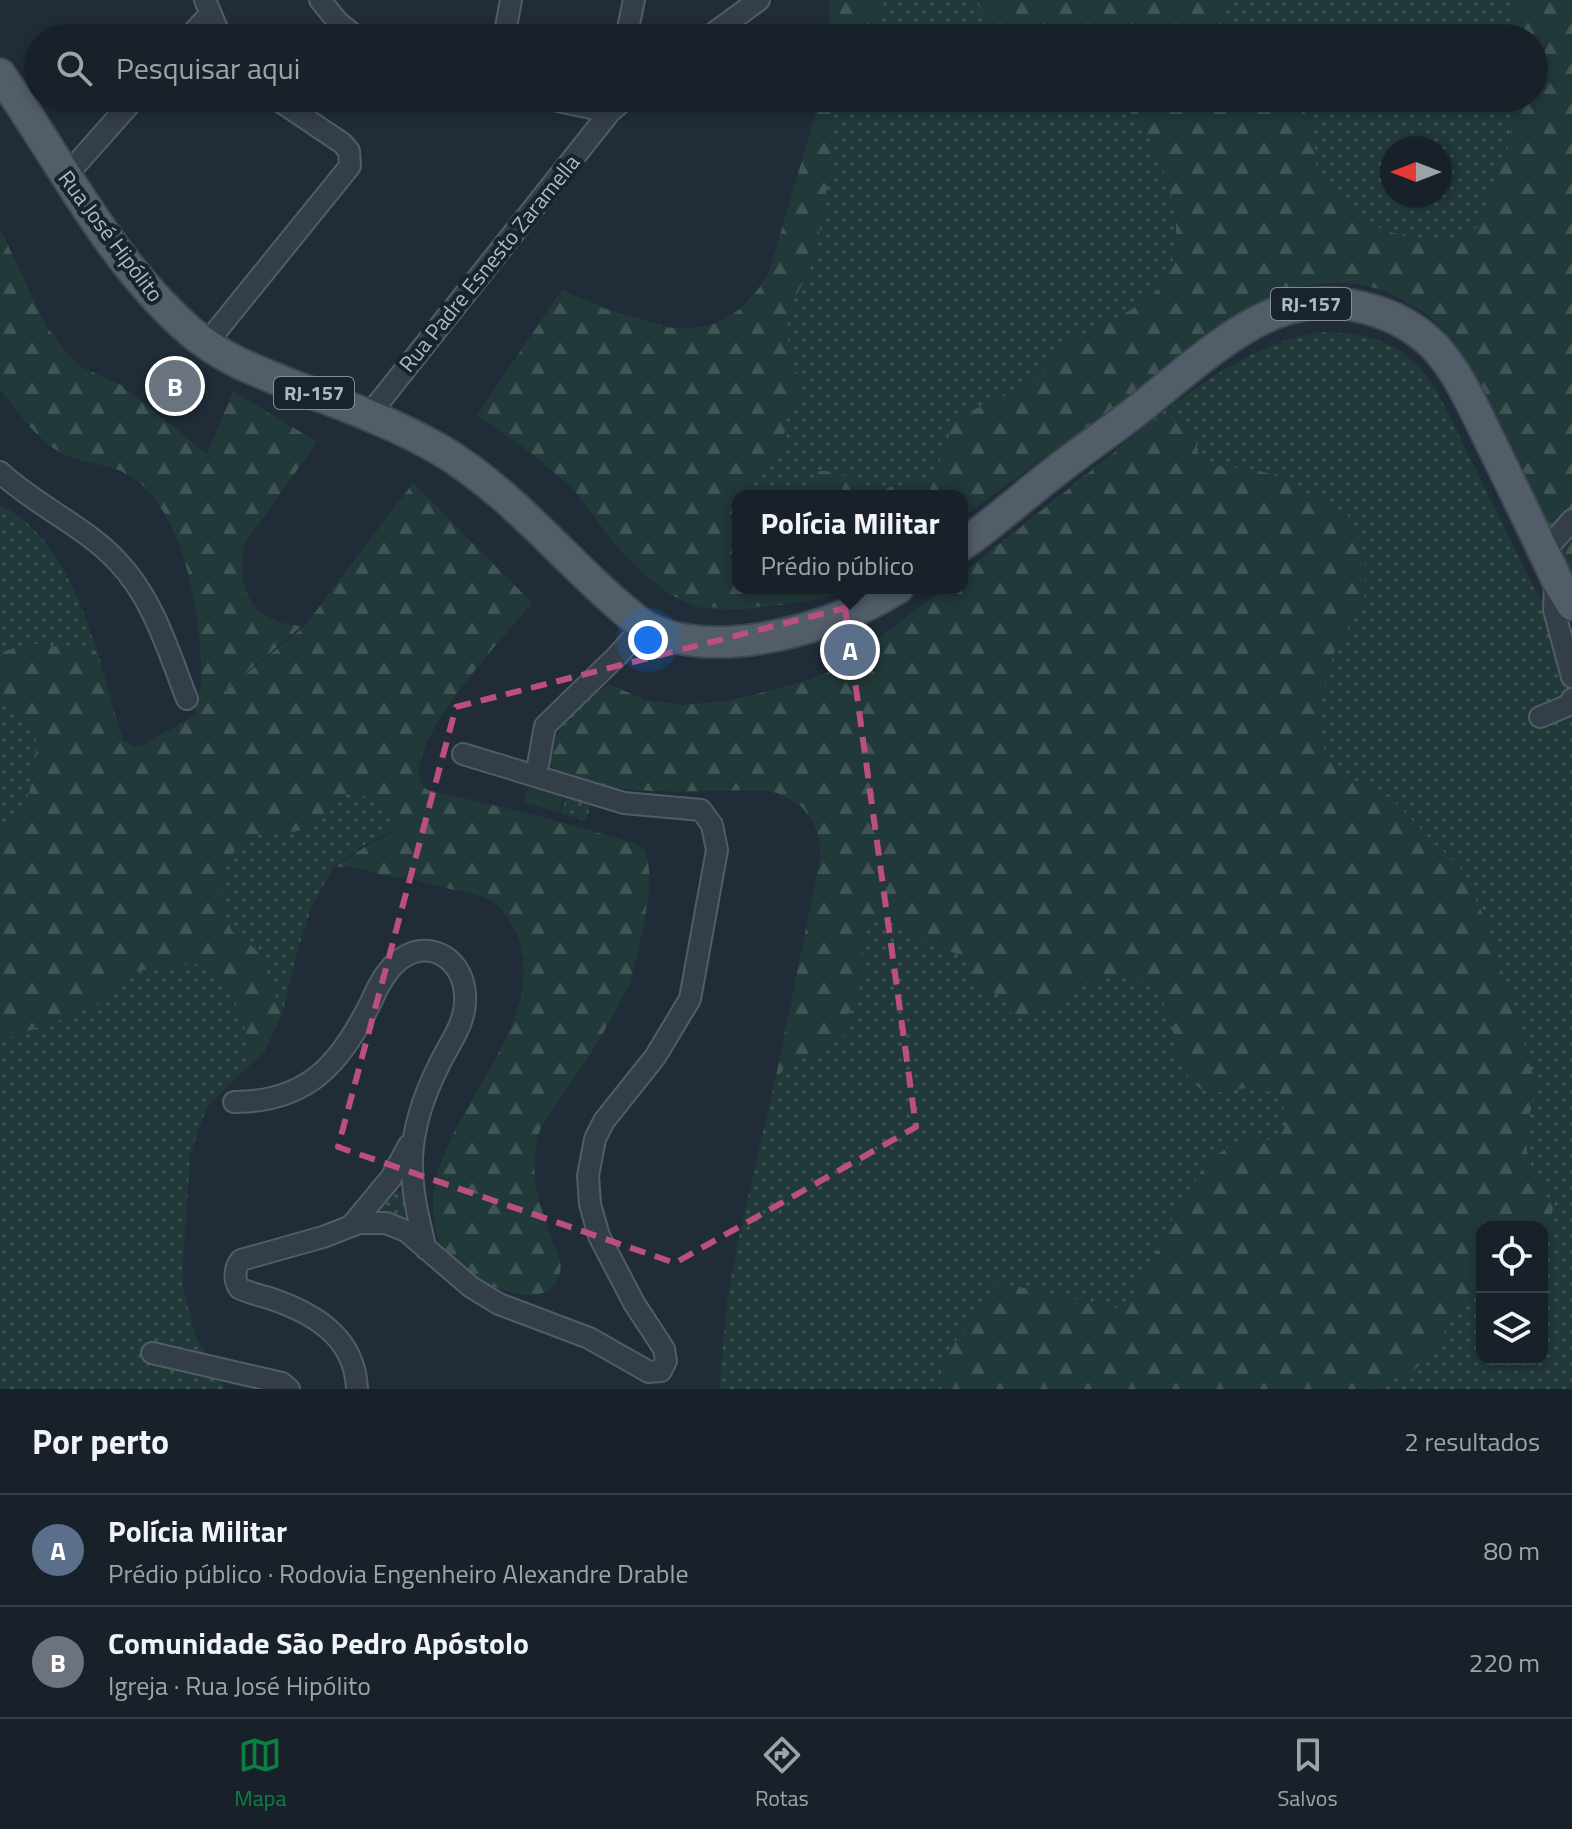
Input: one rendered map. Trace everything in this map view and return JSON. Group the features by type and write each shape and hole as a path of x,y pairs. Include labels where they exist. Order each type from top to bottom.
{"main road":[{"name":"Rua José Hipólito","path":"3,83 129,266 175,317 206,344 267,376 369,415 444,452 493,487 644,626 671,638 693,641 757,638 800,631 888,594"},
{"name":"RJ-157","path":"968,540 1240,332 1282,310 1306,304 1356,306 1388,316 1421,334 1436,348 1470,401 1572,605"}],"street":[{"path":"320,0 340,24"},
{"path":"507,24 511,0"},
{"path":"629,24 634,0"},
{"path":"726,24 759,0"},
{"path":"66,176 123,112"},
{"path":"206,344 345,175 351,162 349,151 342,143 296,112"},
{"name":"Rua Padre Esnesto Zaramella","path":"369,415 611,112"},
{"path":"0,472 105,550 128,573 166,644 187,699"},
{"path":"1572,520 1550,564 1554,610 1572,677"},
{"path":"537,771 545,726 644,626"},
{"path":"1540,717 1571,704"},
{"path":"357,1389 348,1350 335,1333 292,1307 237,1286 237,1266 246,1257 367,1222 391,1224 406,1231 471,1287 509,1309 589,1338 649,1372 658,1372 665,1367 664,1349 634,1303 599,1236 590,1204 588,1176 592,1149 604,1121 655,1057 690,999 717,839 709,818 701,810 624,803 537,771 463,754"},
{"path":"234,1102 272,1099 290,1094 316,1079 348,1043 391,968 418,951 433,951 449,958 457,967 465,992 465,1007 459,1029 431,1083 412,1138 391,1178 348,1227"},
{"path":"412,1138 411,1176 426,1249"},
{"path":"152,1353 282,1383 289,1389"}],"highlighted area":[{"path":"845,608 916,1127 675,1263 338,1147 456,707"}],"green space":[{"path":"830,0 1572,0 1572,572 1485,394 1444,330 1425,313 1378,288 1358,283 1330,282 1294,288 1259,302 968,513 968,490 732,490 732,594 832,594 750,609 695,606 662,588 641,570 614,543 552,468 477,415 562,290 622,314 691,330 728,318 756,292 770,270 816,112 1548,112 1548,24 829,24"},
{"path":"830,0 885,0 878,24 829,24"},
{"path":"975,0 1220,0 1236,24 993,24"},
{"path":"1515,0 1572,0 1572,565 1566,563 1485,394 1454,341 1437,322 1410,304 1372,287 1354,284 1317,285 1259,302 968,513 968,490 886,490 928,480 945,452 952,423 1033,381 1071,341 1146,300 1168,275 1176,242 1174,208 1151,142 1130,112 1304,112 1312,120 1319,177 1349,210 1377,227 1406,237 1454,239 1467,235 1485,216 1495,175 1510,141 1512,112 1548,112 1548,24 1512,24"},
{"path":"816,112 832,112 830,171 815,255 795,297 787,326 789,354 799,378 798,400 786,422 782,454 777,461 757,474 751,490 732,490 732,594 834,594 816,600 736,609 695,606 647,577 615,543 573,489 531,453 477,415 562,290 648,323 676,328 703,327 728,318 750,299 770,270"},
{"path":"0,228 46,326 68,355 83,368 121,385 207,454 233,391 317,442 245,543 242,560 245,589 259,611 284,623 302,626 203,709 304,627 413,483 532,603 478,666 436,725 423,752 419,775 428,790 543,817 634,843 645,850 648,859 650,882 644,925 630,984 597,1044 541,1127 537,1143 536,1183 561,1268 553,1286 542,1293 526,1295 508,1292 473,1277 449,1258 436,1231 434,1193 444,1155 503,1043 518,1006 524,969 515,931 500,908 481,896 412,879 335,867 372,842 394,832 385,810 376,801 362,795 340,795 314,826 297,831 261,834 247,840 228,861 221,888 226,917 234,934 253,947 261,957 283,1010 265,1051 252,1063 241,1016 226,985 203,966 187,964 126,975 97,1005 0,1042 0,837 10,829 25,805 34,775 36,746 30,722 0,699 0,653 28,643 96,651 123,740 134,747 145,745 196,715 201,676 198,624 186,565 176,537 148,490 114,469 59,452 31,428 0,389"},
{"path":"1319,332 1373,338 1414,362 1437,391 1536,592 1572,647 1572,1389 719,1389 727,1301 820,859 818,835 809,816 801,808 771,791 636,788 582,779 556,770 553,751 557,736 577,710 609,684 645,700 684,705 728,701 803,682 829,672 873,643 936,594 968,594 968,569 1150,422 1231,366 1289,339"},
{"path":"1163,414 1186,425 1195,439 1199,455 1215,466 1254,469 1279,477 1348,516 1365,556 1365,594 1360,611 1337,644 1328,671 1321,702 1320,737 1327,756 1342,774 1391,798 1459,865 1485,919 1519,1023 1533,1076 1534,1095 1525,1136 1528,1157 1553,1207 1548,1231 1548,1221 1476,1221 1476,1284 1465,1296 1436,1345 1423,1361 1404,1376 1372,1389 941,1389 941,1367 948,1351 996,1282 1126,1310 1168,1234 1174,1213 1207,1162 1240,1139 1260,1135 1266,1140 1280,1135 1286,1123 1278,1095 1255,1088 1220,1092 1201,1089 1189,1078 1182,1064 1163,1001 1153,989 1137,980 1118,976 1101,978 1043,1011 1028,1016 1013,1015 1001,996 979,987 962,956 913,937 885,918 875,922 865,938 861,981 849,1014 848,1033 842,1039 824,1042 818,1056 792,1059 775,1081 820,859 819,839 807,813 783,795 767,791 629,789 586,781 547,764 564,729 609,684 645,700 684,705 728,701 803,682 829,672 873,643 936,594 968,594 968,569"},
{"path":"819,471 845,476 859,490 808,490"},
{"path":"413,483 532,603 441,716 427,742 420,765 421,785 428,790 411,823 370,841 334,866 312,906 283,1010 265,1051 207,1106 190,1155 182,1283 196,1338 219,1371 224,1389 0,1389 0,505 26,523 48,547 67,576 94,642 123,740 129,746 139,747 194,716 304,627"},
{"path":"530,783 565,794 559,813 524,802"},
{"path":"567,794 592,802 586,821 561,813"},
{"path":"395,1191 405,1195 409,1205 405,1215 395,1219 385,1215 381,1205 385,1195"}],"place":[{"name":"Comunidade São Pedro Apóstolo","path":"175,386"},
{"name":"Polícia Militar","path":"850,650"}]}
